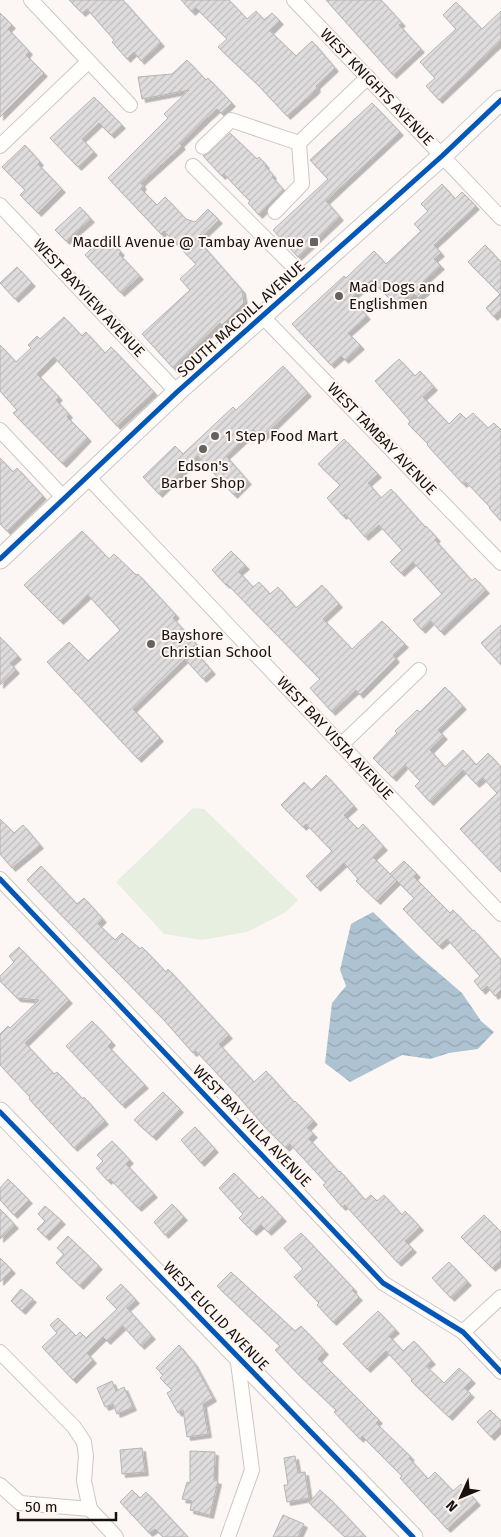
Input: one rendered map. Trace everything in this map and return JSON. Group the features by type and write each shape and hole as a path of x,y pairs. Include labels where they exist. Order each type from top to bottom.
{"street":[{"path":"30,0 130,106"},
{"name":"WEST KNIGHTS AVENUE","path":"294,0 501,218"},
{"path":"0,146 88,62"},
{"path":"299,143 368,77"},
{"name":"SOUTH MACDILL AVENUE","path":"0,559 177,392 442,156 501,100"},
{"path":"203,146 231,120 299,143"},
{"path":"275,212 302,184 299,143"},
{"path":"193,166 305,278"},
{"name":"WEST BAYVIEW AVENUE","path":"0,205 177,392"},
{"name":"WEST TAMBAY AVENUE","path":"262,316 501,563"},
{"path":"0,430 64,498"},
{"name":"WEST BAY VISTA AVENUE","path":"87,476 501,914"},
{"path":"342,745 419,670"},
{"name":"WEST BAY VILLA AVENUE","path":"0,879 383,1283 463,1332 501,1372"},
{"name":"WEST EUCLID AVENUE","path":"0,1112 413,1537"},
{"path":"463,1332 501,1297"},
{"path":"0,1352 74,1427 84,1442 86,1456 84,1481 90,1509 116,1537"},
{"path":"228,1537 252,1470 237,1355"},
{"path":"0,1485 20,1502 90,1509"}],"shaded area":[{"path":"193,808 204,809 298,900 286,912 247,932 202,940 164,934 116,882"}],"water":[{"path":"373,912 418,955 462,993 481,1021 494,1032 478,1049 449,1053 430,1059 402,1055 350,1082 325,1063 332,1003 346,986 340,970 351,924"}],"building":[{"path":"69,0 123,0 161,43 141,61 134,52 127,59 112,42 114,40 87,9 82,13"},
{"path":"181,0 229,0 247,19 256,11 264,20 272,13 280,21 270,31 296,56 312,41 335,68 316,86 315,91 287,116 218,47 227,39 196,8 192,12"},
{"path":"326,0 381,0 402,23 399,25 421,49 393,75"},
{"path":"456,2 482,29 501,11 501,41 439,100 426,86 435,78 420,62 456,29 443,15"},
{"path":"0,13 12,25 8,29 29,51 26,55 44,73 0,117"},
{"path":"187,60 232,103 221,113 217,109 208,117 180,144 182,146 141,183 143,186 141,189 157,205 165,197 186,219 195,222 208,209 219,220 198,240 242,290 244,303 173,368 142,334 190,290 180,279 196,264 164,231 161,234 108,178 168,118 164,114 189,90 142,99 138,77 172,74"},
{"path":"94,97 122,125 111,135 99,123 82,139 94,152 78,167 50,138"},
{"path":"372,103 400,132 326,201 340,217 298,257 273,230 328,179 310,160"},
{"path":"230,133 257,159 259,157 273,175 272,177 284,190 259,215 248,203 250,201 224,174 222,176 203,156 209,153"},
{"path":"25,145 40,162 38,164 62,189 38,213 20,195 25,190 2,167"},
{"path":"442,184 455,199 462,192 476,206 434,245 441,253 434,259 441,266 421,284 427,290 418,298 414,294 409,298 408,296 397,306 371,280 351,298 367,316 348,333 361,346 345,360 341,356 331,365 292,324 344,276 346,278 374,251 386,264 421,231 414,224 428,211 421,204"},
{"path":"80,207 91,219 66,241 55,230"},
{"path":"105,235 121,252 119,254 140,276 121,293 85,255"},
{"path":"485,245 501,262 501,310 494,317 486,308 500,294 468,262"},
{"path":"17,267 32,283 15,299 0,283"},
{"path":"64,317 82,336 86,332 105,353 111,347 154,392 117,426 54,357 37,374 59,397 56,400 69,414 67,417 88,438 63,464 13,413 17,410 0,391 0,345 16,362 31,348 28,345 37,336 40,339"},
{"path":"399,359 415,376 420,371 434,387 423,397 449,424 460,413 466,419 473,413 488,428 494,423 501,430 501,521 466,482 463,484 408,424 410,421 375,381"},
{"path":"283,366 308,393 262,438 254,430 226,456 248,481 234,495 198,456 159,494 143,477 175,446 183,454 233,407 236,410"},
{"path":"344,439 378,474 368,483 381,498 391,489 437,538 435,540 472,581 475,578 486,590 441,632 431,621 422,630 413,620 442,594 413,562 401,573 390,562 402,550 379,525 365,537 345,514 343,516 327,498 340,485 318,464"},
{"path":"0,458 13,472 17,468 43,496 7,531 0,524"},
{"name":"Bayshore Christian School","path":"82,531 109,559 114,554 136,575 138,574 176,615 173,618 198,646 194,650 212,671 203,679 185,659 133,709 160,738 138,759 47,662 69,642 88,661 120,630 88,595 60,621 24,585"},
{"path":"231,551 246,566 239,572 253,587 259,582 270,594 278,587 296,608 322,585 339,604 323,619 352,649 382,621 405,644 393,655 396,659 360,695 356,690 332,712 310,688 320,679 212,570"},
{"path":"501,625 501,665 481,643"},
{"path":"0,637 18,656 10,663 16,670 0,685"},
{"path":"445,687 463,706 438,730 444,736 430,750 445,767 463,750 476,765 488,753 501,767 501,872 460,829 497,793 483,778 476,784 463,770 430,802 415,786 420,781 405,765 393,778 373,758 397,733 395,731 417,710 420,712"},
{"path":"326,775 354,806 344,815 358,829 363,824 384,847 373,857 397,881 377,901 356,881 358,879 344,863 317,888 306,876 332,851 306,824 303,827 281,805 304,782 311,790"},
{"path":"0,819 14,833 23,825 40,845 12,868 0,854"},
{"path":"404,861 417,874 414,877 450,913 453,910 474,930 501,960 501,990 495,996 487,986 482,991 474,981 480,976 447,939 439,946 403,909 414,898 390,874"},
{"path":"41,866 77,904 84,898 103,919 98,924 115,940 122,933 140,949 142,947 166,972 168,969 229,1035 219,1044 254,1082 266,1071 314,1121 307,1128 314,1134 309,1139 365,1200 371,1195 377,1201 384,1195 402,1215 405,1211 420,1227 405,1241 413,1249 398,1263 345,1205 342,1207 323,1185 326,1183 290,1144 286,1148 263,1125 196,1051 193,1053 163,1019 27,880"},
{"path":"19,947 69,1000 25,1043 54,1074 57,1072 83,1099 84,1097 105,1121 74,1148 0,1065 0,1034 8,1026 10,1028 39,1000 17,998 0,981 0,976 14,962 9,956"},
{"path":"92,1021 112,1042 108,1046 145,1085 122,1105 66,1046"},
{"path":"163,1092 180,1109 153,1137 134,1120"},
{"path":"195,1127 215,1149 201,1163 181,1140"},
{"path":"112,1141 130,1160 126,1164 154,1194 138,1208 110,1179 108,1181 96,1168 103,1161 97,1155"},
{"path":"234,1173 259,1199 262,1196 283,1218 268,1232 261,1225 253,1232 239,1218 243,1214 219,1188"},
{"path":"8,1179 29,1200 14,1215 0,1200 0,1188"},
{"path":"172,1204 184,1217 165,1235 154,1222"},
{"path":"45,1206 62,1221 46,1237 37,1229 45,1221 38,1214"},
{"path":"0,1209 15,1225 0,1239"},
{"path":"484,1215 501,1232 501,1260 492,1268 461,1237"},
{"path":"301,1233 354,1289 352,1290 359,1297 333,1322 317,1305 319,1303 294,1277 303,1269 284,1248"},
{"path":"68,1236 99,1266 80,1286 56,1263 64,1254 57,1248"},
{"path":"0,1258 12,1270 0,1282"},
{"path":"449,1262 468,1282 451,1298 432,1278"},
{"path":"231,1272 295,1331 301,1326 325,1351 318,1359 379,1420 376,1423 411,1457 409,1458 428,1479 435,1472 453,1491 461,1484 477,1502 447,1529 400,1478 402,1476 362,1436 360,1439 334,1412 336,1410 275,1350 280,1346 217,1286"},
{"path":"121,1284 136,1300 127,1308 152,1336 141,1346 123,1326 107,1341 103,1337 87,1353 93,1360 73,1380 42,1347 57,1333 50,1325 58,1318 76,1336 80,1332 86,1338 117,1309 106,1298"},
{"path":"21,1289 33,1299 22,1311 11,1301"},
{"path":"378,1311 396,1330 389,1336 403,1351 414,1341 432,1361 426,1366 444,1383 459,1368 472,1380 464,1388 471,1394 449,1417 411,1381 412,1379 386,1351 367,1369 343,1344"},
{"path":"179,1345 194,1363 213,1398 203,1404 208,1434 187,1437 183,1410 178,1413 167,1393 172,1390 160,1378 163,1375 156,1368"},
{"path":"112,1381 116,1391 124,1387 133,1407 117,1414 113,1404 105,1407 97,1388"},
{"path":"490,1410 501,1421 501,1427 491,1437 477,1422"},
{"path":"142,1448 145,1472 122,1474 120,1450"},
{"path":"190,1451 215,1452 214,1480 218,1481 210,1515 190,1510 192,1501 182,1499 187,1482 190,1483"},
{"path":"295,1456 298,1473 305,1472 309,1498 287,1502 284,1485 288,1485 284,1458"},
{"path":"132,1490 140,1498 146,1492 188,1537 163,1537 155,1529 149,1533 120,1502"},
{"path":"320,1490 366,1537 345,1537 309,1503"},
{"path":"283,1515 304,1524 298,1537 273,1537"}],"cycle path":[{"path":"0,559 177,392 442,156 501,100"},
{"path":"0,879 383,1283 463,1332 501,1372"},
{"path":"0,1112 413,1537"}],"place":[{"name":"Macdill Avenue @ Tambay Avenue","path":"314,242"},
{"name":"Mad Dogs and Englishmen","path":"339,296"},
{"name":"1 Step Food Mart","path":"215,436"},
{"name":"Edson's Barber Shop","path":"203,449"},
{"name":"Bayshore Christian School","path":"151,644"}]}
